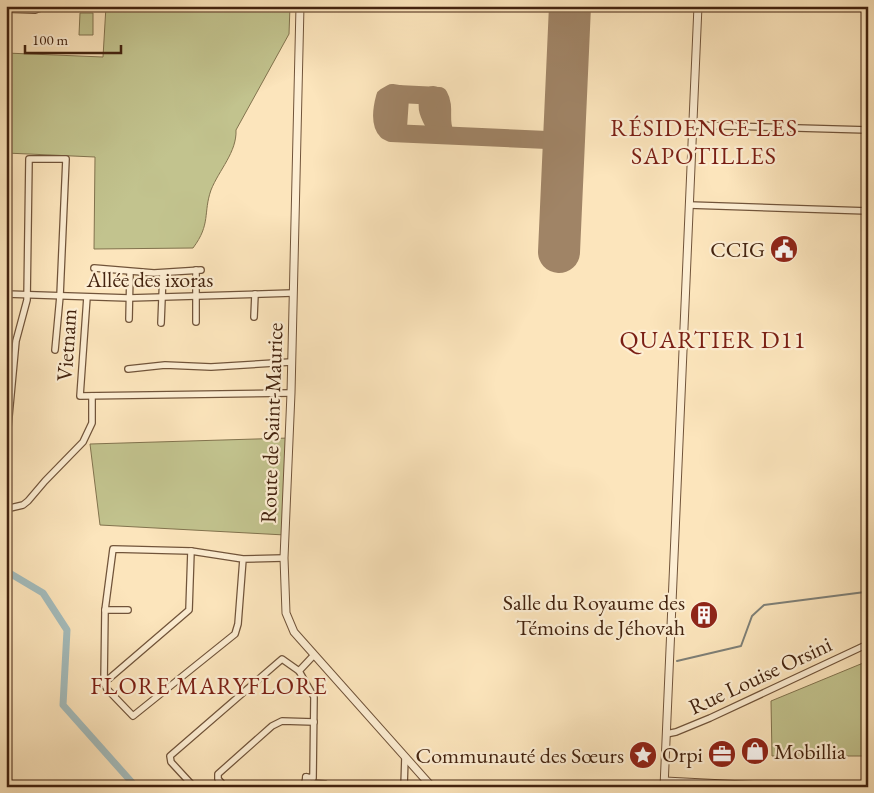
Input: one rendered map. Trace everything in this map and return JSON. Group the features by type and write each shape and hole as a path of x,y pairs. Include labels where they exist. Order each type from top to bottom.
{"street":[{"path":"6,9 35,10 46,6"},
{"name":"Route de Saint-Maurice","path":"300,6 292,362 284,558 286,613 294,632 432,787"},
{"path":"698,6 664,784 784,787"},
{"path":"692,125 868,130"},
{"path":"8,427 16,341 27,295 29,159 66,159 60,296 54,350"},
{"path":"689,205 868,211"},
{"path":"94,268 163,273 199,270 196,322"},
{"path":"129,319 130,272"},
{"path":"161,323 163,273"},
{"name":"Allée des ixoras","path":"6,294 129,298 293,293"},
{"path":"254,317 255,294"},
{"name":"Vietnam","path":"87,297 80,396 92,396"},
{"path":"128,369 165,365 211,367 292,362"},
{"path":"6,509 23,505 28,501 83,442 92,423 92,396 291,392"},
{"path":"243,559 238,624 230,638 135,716 107,689 104,683 106,610 113,549 191,551 243,559 284,558"},
{"path":"104,683 189,610 191,551"},
{"path":"106,610 128,610"},
{"name":"Rue Louise Orsini","path":"666,734 676,732 710,718 868,644"},
{"path":"299,671 314,655"},
{"path":"194,787 171,762 172,754 279,661 285,660 299,671 314,694 313,778 306,777"},
{"path":"225,787 218,778 218,774 272,726 282,721 314,722"},
{"path":"404,757 404,787"},
{"path":"299,787 305,783 306,777"},
{"path":"306,777 309,783 325,784 328,787"}],"green space":[{"path":"106,6 290,6 289,34 236,130 234,146 211,190 202,232 193,248 94,249 95,157 6,153 6,53 103,57"},
{"path":"80,13 93,13 93,35 79,35"},
{"path":"289,438 285,535 100,525 90,444"},
{"path":"868,661 868,756 772,756 771,701"}],"waterway":[{"path":"6,571 43,593 67,630 63,705 136,787"},
{"path":"677,661 741,646 752,616 764,605 865,592"}],"taxiway":[{"path":"401,133 398,128 400,98 398,94 392,93 385,97 382,115 384,128 391,133 547,140 558,146 563,163"},
{"path":"398,94 439,96 446,135"},
{"path":"433,95 428,103 428,108 430,117 437,130"},
{"path":"547,140 559,133 565,122"},
{"path":"559,252 552,253 549,245 560,224"}],"runway":[{"path":"559,252 570,6"}],"place":[{"name":"CCIG","path":"784,249"},
{"name":"Salle du Royaume des Témoins de Jéhovah","path":"704,615"},
{"name":"Mobillia","path":"755,751"},
{"name":"Orpi","path":"722,754"},
{"name":"Communauté des Sœurs","path":"643,755"}],"district":[{"name":"RÉSIDENCE LES SAPOTILLES","path":"704,142"},
{"name":"QUARTIER D11","path":"713,339"},
{"name":"FLORE MARYFLORE","path":"209,686"}]}
